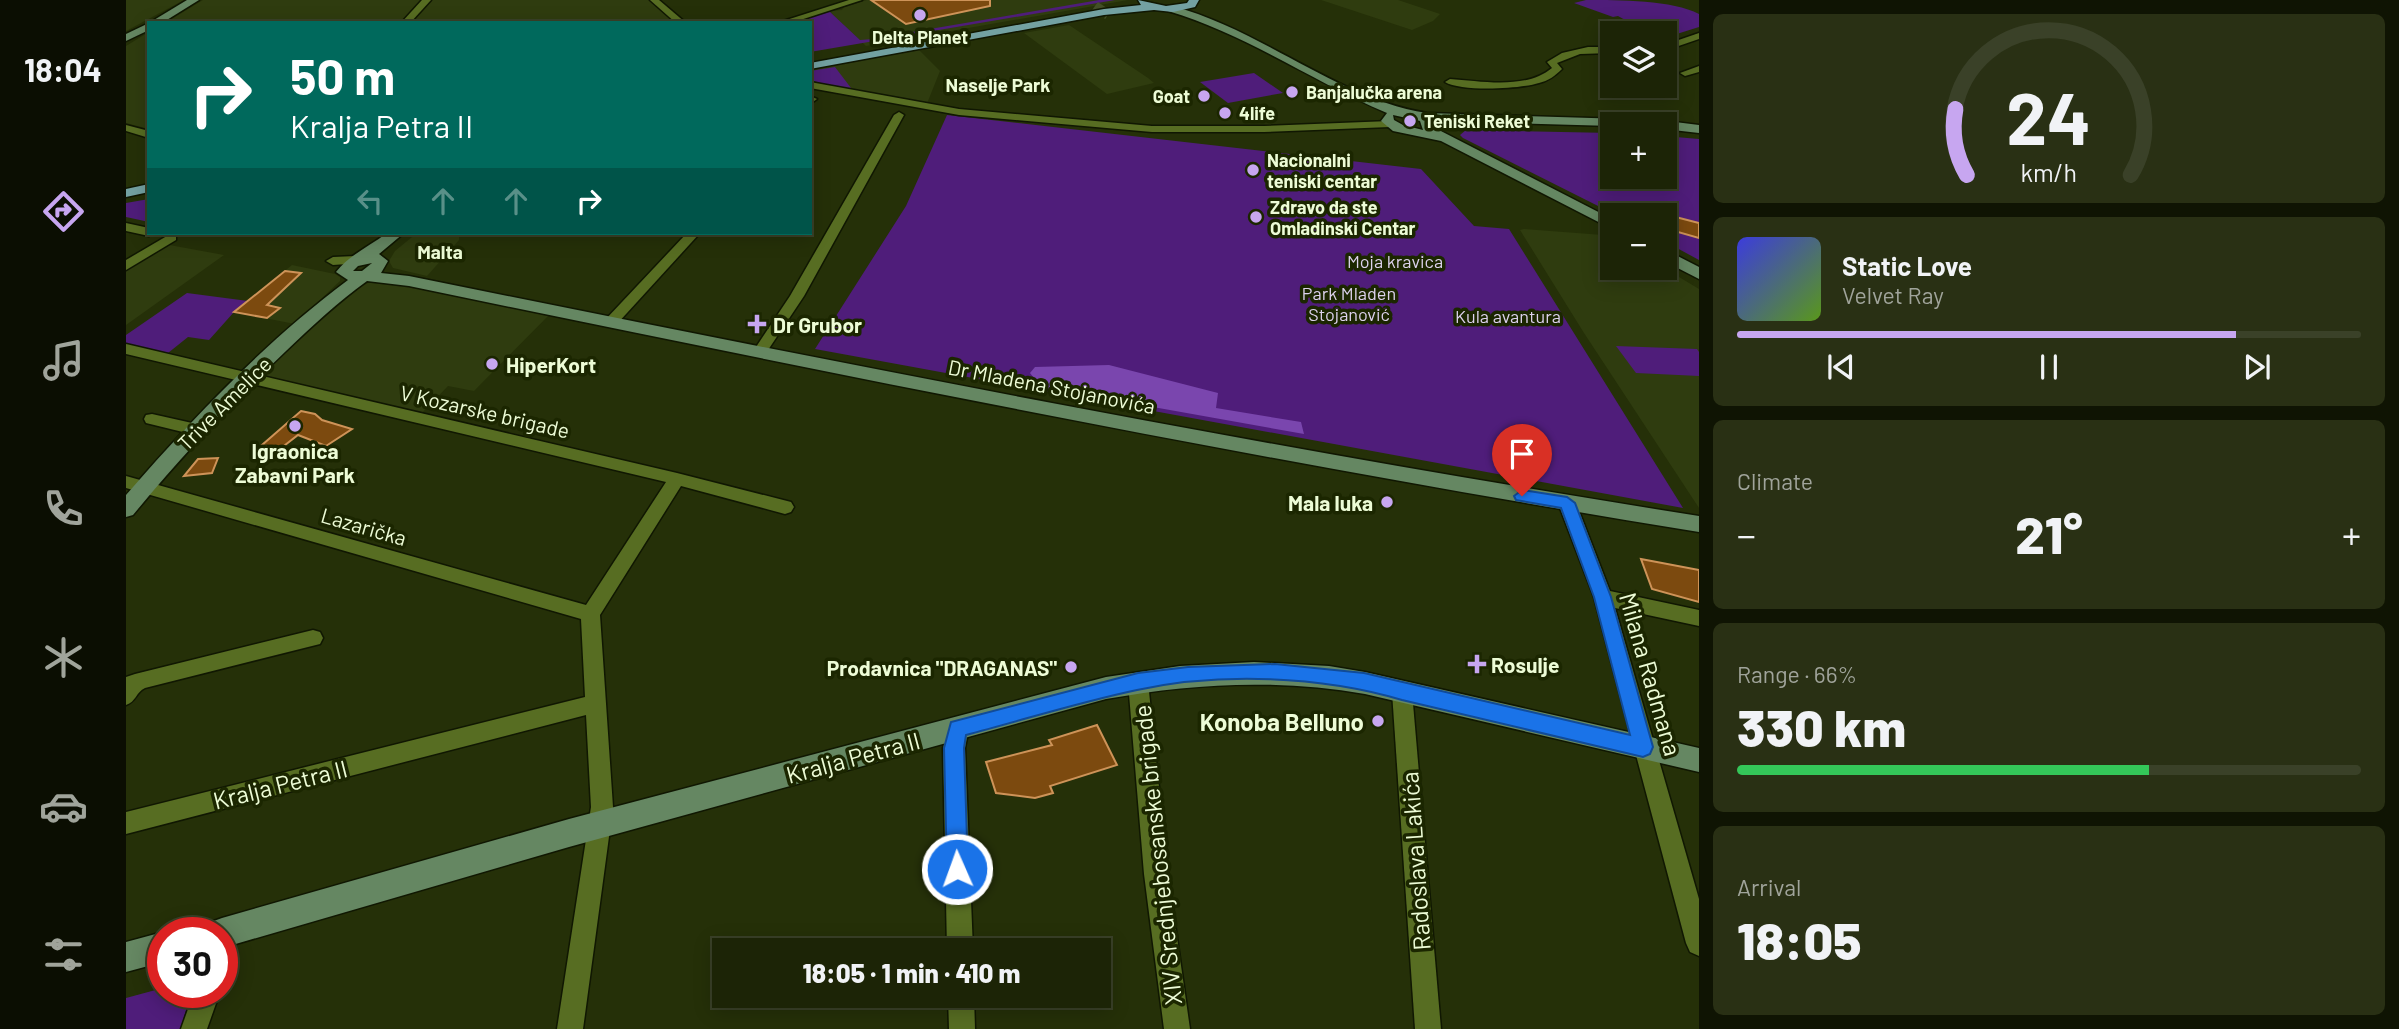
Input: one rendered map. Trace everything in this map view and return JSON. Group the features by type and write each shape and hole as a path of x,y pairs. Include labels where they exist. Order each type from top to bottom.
{"main road":[{"path":"812,59 1125,5 1138,0 1153,7"},
{"path":"812,66 1104,12 1153,7 1172,9 1194,1"},
{"path":"126,181 147,177"},
{"path":"126,193 147,188"}],"street":[{"path":"157,21 194,0"},
{"path":"407,21 426,0"},
{"path":"654,0 680,21"},
{"path":"830,0 848,3"},
{"path":"788,21 859,0"},
{"path":"1194,1 1197,11 1233,32"},
{"path":"1172,9 1193,14 1233,32 1349,90 1393,118"},
{"path":"126,38 147,27"},
{"path":"1677,44 1699,36"},
{"path":"1450,82 1534,82 1552,75 1557,69 1552,62 1559,57 1582,51 1600,50"},
{"path":"1685,73 1699,69"},
{"path":"812,85 959,112 1143,127 1239,129 1393,118 1425,124 1500,119 1600,123"},
{"path":"760,353 803,285 899,115"},
{"path":"1425,124 1479,156 1600,219"},
{"path":"1677,127 1699,129"},
{"path":"126,128 147,134"},
{"path":"126,227 147,231"},
{"path":"126,266 172,237 164,235"},
{"path":"340,265 370,254 394,235"},
{"name":"Trive Amelice","path":"126,509 135,484 328,303 374,269 409,235"},
{"path":"611,322 692,235"},
{"path":"1677,261 1699,274"},
{"name":"Dr Mladena Stojanovića","path":"340,265 352,277 374,269 400,279 760,353 1436,482 1699,524"},
{"name":"Trive Amelice","path":"328,303 341,286 340,265"},
{"name":"V Kozarske brigade","path":"126,349 785,507"},
{"path":"152,419 195,429"},
{"path":"570,1029 602,799 590,614 677,479"},
{"name":"Lazarička","path":"135,484 590,614"},
{"name":"Milana Radmana","path":"1567,503 1603,597 1699,943"},
{"path":"1603,597 1699,618"},
{"path":"126,696 132,684 142,680 313,638"},
{"name":"Kralja Petra II","path":"238,931 599,826 958,728 1138,681 1188,675 1275,672 1364,681 1699,760"},
{"name":"XIV Srednjebosanske brigade","path":"1138,681 1156,874 1177,1029"},
{"name":"Radoslava Lakića","path":"1402,692 1428,1029"},
{"name":"Kralja Petra II","path":"126,824 597,703"},
{"path":"958,728 954,748 960,938"},
{"path":"126,957 147,951"},
{"path":"194,1029 201,1008"},
{"path":"961,1008 962,1029"}],"shaded area":[{"path":"126,0 184,0 126,31"},
{"path":"203,0 424,0 404,21 168,21"},
{"path":"432,0 649,0 675,21 414,21"},
{"path":"867,0 1128,0 866,46 829,11 842,10"},
{"path":"1321,0 1398,0 1440,14 1433,21 1412,30"},
{"path":"1069,25 1154,83 1107,94 1024,33"},
{"path":"147,33 147,128 126,123 126,46"},
{"path":"918,49 940,71 926,106 812,82 812,67"},
{"path":"1520,230 1600,235 1600,280 1677,280 1677,276 1699,289 1699,508 1584,333"},
{"path":"415,235 459,235 459,240 427,276 393,268 389,261 395,251"},
{"path":"164,244 224,255 126,325 126,268"},
{"path":"292,265 335,274 340,277 340,281 295,324 234,312"},
{"path":"387,280 550,314 474,391 448,386 419,416 263,376 264,370 352,291 372,281"},
{"path":"1109,365 1218,393 1216,408 1301,422 1304,434 1041,387 1030,373 1035,367"}],"green space":[{"path":"1099,0 1115,0 812,52 812,21 796,21 829,11 860,40 873,39 879,35 883,37"},
{"path":"1614,0 1675,6 1699,14 1699,27 1677,34 1677,21 1627,21 1574,3"},
{"path":"835,67 851,88 844,89 812,81 812,71"},
{"path":"1254,73 1283,93 1228,103 1200,82"},
{"name":"Park Mladen Stojanović","path":"947,115 1421,169 1474,226 1509,229 1683,508 815,349 906,206"},
{"path":"1466,130 1600,133 1600,189 1677,189 1677,137 1699,139 1699,260 1677,248 1677,203 1600,203 1600,207 1460,135"},
{"path":"147,199 147,222 126,217 126,203"},
{"path":"187,293 248,301 234,312 209,340 188,337 168,353 126,344 126,335"},
{"path":"1616,346 1697,349 1699,376 1636,373"},
{"path":"147,992 147,1008 187,1008 180,1029 126,1029 126,998"}],"building":[{"name":"Delta Planet","path":"871,0 990,0 990,6 906,24"},
{"path":"1677,217 1699,223 1699,238 1677,232"},
{"path":"285,271 301,273 267,305 280,308 267,318 234,312"},
{"path":"301,411 352,429 326,446 298,435 280,449 262,445"},
{"path":"218,458 212,473 184,476 198,459"},
{"path":"1641,559 1699,570 1699,602 1652,589"},
{"path":"1097,725 1117,765 1050,786 1053,793 1035,798 996,793 986,762 1052,745 1049,740"}],"tunnel":[{"path":"1095,6 1108,15"}],"place":[{"name":"Delta Planet","path":"920,15"},
{"name":"Banjalučka arena","path":"1292,92"},
{"name":"Goat","path":"1204,96"},
{"name":"4life","path":"1225,113"},
{"name":"Teniski Reket","path":"1410,121"},
{"name":"Nacionalni teniski centar","path":"1253,170"},
{"name":"Zdravo da ste Omladinski Centar","path":"1256,217"},
{"name":"Dr Grubor","path":"757,324"},
{"name":"HiperKort","path":"492,364"},
{"name":"Igraonica Zabavni Park","path":"295,426"},
{"name":"Mala luka","path":"1387,502"},
{"name":"Rosulje","path":"1477,664"},
{"name":"Prodavnica \"DRAGANAS\"","path":"1071,667"},
{"name":"Konoba Belluno","path":"1378,721"}],"district":[{"name":"Naselje Park","path":"998,84"},
{"name":"Malta","path":"440,251"}],"route":[{"path":"957,869 954,748 958,728 1138,681 1244,672 1275,672 1364,681 1643,747 1603,597 1567,503 1522,496"}],"park label":[{"name":"Moja kravica","path":"1395,261"},
{"name":"Kula avantura","path":"1508,316"}]}
